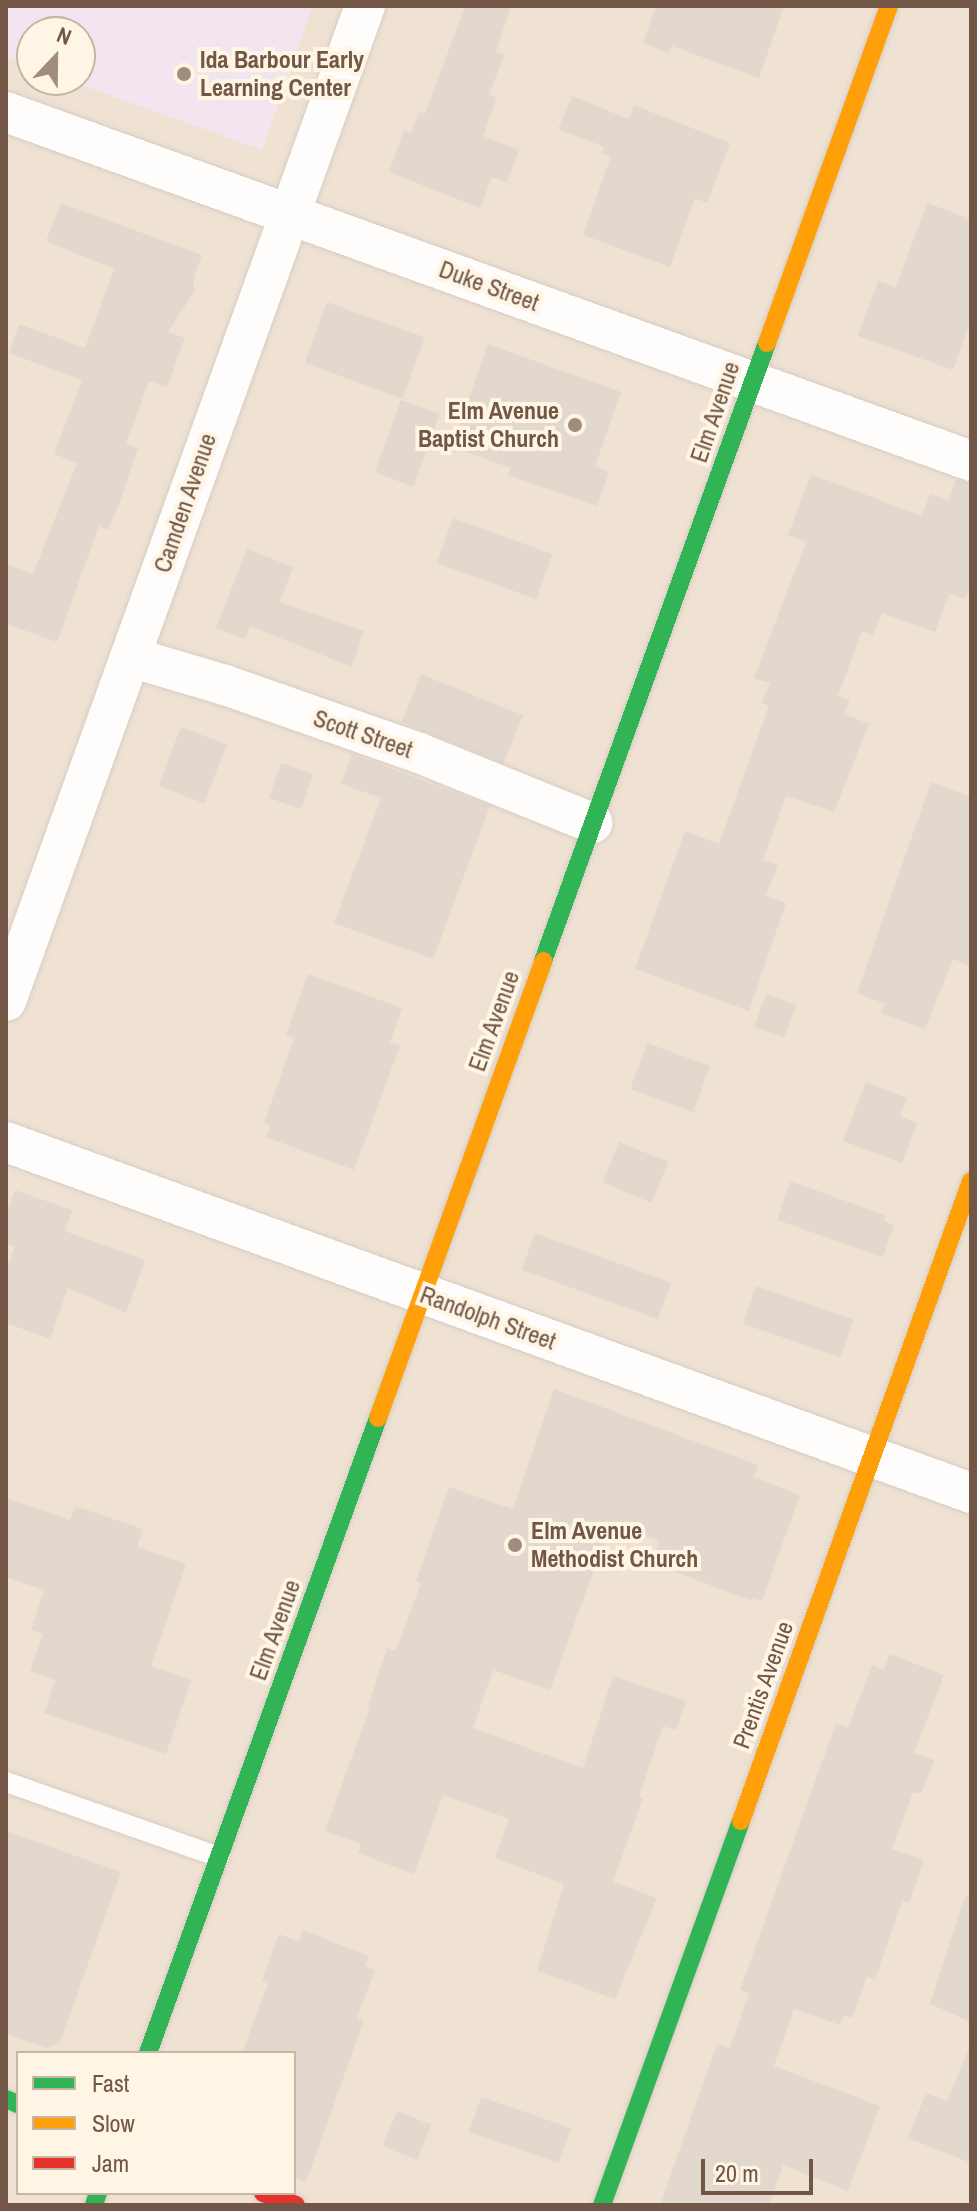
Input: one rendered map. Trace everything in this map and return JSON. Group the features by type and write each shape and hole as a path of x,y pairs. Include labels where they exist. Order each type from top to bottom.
{"main road":[{"name":"Elm Avenue","path":"149,2051 751,379 889,6"},
{"name":"Prentis Avenue","path":"602,2205 971,1181"},
{"path":"268,2195 296,2205"}],"street":[{"name":"Camden Avenue","path":"6,1001 365,6"},
{"name":"Duke Street","path":"6,112 971,461"},
{"name":"Scott Street","path":"130,657 225,685 419,753 592,823"},
{"name":"Randolph Street","path":"6,1142 971,1493"}],"lane":[{"path":"6,1782 219,1857"}],"shaded area":[{"path":"6,6 971,6 971,2205 6,2205"},
{"name":"Ida Barbour Early Learning Center","path":"6,6 313,6 262,150 96,90 96,16 16,16 16,61 6,58"}],"building":[{"path":"465,6 511,6 496,52 504,55 489,95 497,97 483,136 519,150 507,183 492,177 480,208 389,172 404,130 411,133 419,112 425,114"},
{"path":"656,6 784,6 759,78 672,46 669,53 643,43"},
{"path":"572,96 629,119 634,105 730,143 707,203 695,198 670,267 583,235 611,156 601,153 604,147 558,129"},
{"path":"61,203 202,255 194,277 194,292 168,332 185,338 167,387 149,381 126,444 138,448 120,502 108,530 99,526 57,642 6,624 6,564 33,574 77,463 54,454 82,380 9,353 19,324 85,348 114,269 46,241"},
{"path":"927,203 971,219 971,320 953,370 858,336 878,281 896,287"},
{"path":"327,302 425,338 402,399 305,363"},
{"name":"Elm Avenue Baptist Church","path":"488,344 621,392 595,466 609,472 597,506 508,475 511,468 452,447"},
{"path":"401,400 440,414 413,486 375,472"},
{"path":"811,474 922,516 930,494 948,500 956,480 971,483 971,583 965,599 949,593 935,632 882,613 873,635 862,631 838,696 850,700 844,714 869,724 834,812 786,796 763,860 778,865 766,896 786,903 749,1011 635,969 685,831 719,844 769,706 762,703 770,683 754,678 806,542 788,535"},
{"path":"453,518 553,554 536,599 437,563"},
{"path":"247,549 293,567 280,602 364,631 352,667 250,626 245,639 216,628"},
{"path":"421,674 523,715 504,763 402,722"},
{"path":"181,727 227,745 204,803 158,786"},
{"path":"352,754 490,806 433,959 334,923 381,798 341,784"},
{"path":"281,763 313,774 301,809 269,798"},
{"path":"931,782 971,797 971,966 953,959 925,1030 881,1013 885,1004 857,993"},
{"path":"308,974 402,1008 390,1043 400,1046 354,1170 266,1137 271,1126 264,1123 294,1038 286,1035"},
{"path":"766,994 796,1005 784,1038 754,1027"},
{"path":"647,1043 710,1066 693,1112 630,1089"},
{"path":"866,1082 907,1098 900,1116 917,1123 902,1163 843,1141"},
{"path":"619,1142 668,1162 652,1203 603,1183"},
{"path":"790,1181 885,1215 884,1221 894,1225 883,1257 777,1220"},
{"path":"15,1190 72,1210 65,1231 145,1260 126,1313 68,1288 50,1339 6,1323 6,1271 15,1246 6,1243 6,1216"},
{"path":"535,1233 671,1283 658,1319 522,1270"},
{"path":"756,1286 853,1320 840,1357 743,1324"},
{"path":"554,1389 758,1465 754,1477 800,1495 762,1601 753,1598 752,1601 652,1563 659,1541 611,1524 550,1690 493,1670 473,1728 583,1768 613,1676 686,1701 676,1730 663,1726 639,1797 643,1798 613,1882 657,1898 615,1999 537,1971 564,1884 495,1858 509,1819 443,1795 414,1874 358,1853 361,1844 325,1831 370,1707 387,1648 396,1651 421,1583 416,1581 449,1487 513,1509"},
{"path":"6,1498 70,1520 75,1506 143,1529 137,1547 186,1564 151,1666 191,1680 166,1754 44,1713 55,1680 30,1671 43,1634 31,1630 44,1590 6,1577"},
{"path":"890,1654 944,1675 914,1753 934,1760 921,1794 913,1792 892,1849 924,1860 909,1903 902,1901 875,1980 867,1976 852,2018 843,2015 840,2025 794,2009 774,2066 880,2106 848,2191 783,2165 769,2205 660,2205 717,2044 730,2048 749,1993 740,1990 836,1723 848,1728 872,1665 883,1670"},
{"path":"6,1831 121,1872 60,2042 47,2048 6,2034"},
{"path":"965,1896 971,1897 971,2022 930,2004"},
{"path":"303,1930 369,1956 365,1966 375,1970 357,2018 364,2020 306,2182 296,2179 296,2051 243,2051 268,1984 262,1981 279,1934 299,1942"},
{"path":"971,2044 971,2163 908,2138 926,2093 947,2101"},
{"path":"481,2097 571,2128 559,2163 469,2132"},
{"path":"397,2111 431,2125 417,2160 383,2146"}],"traffic: fast":[{"path":"543,961 767,343"},
{"path":"149,2051 378,1418"},
{"path":"602,2205 741,1821"},
{"path":"6,2099 16,2103"},
{"path":"94,2205 97,2195"}],"traffic: slow":[{"path":"767,343 889,6"},
{"path":"378,1418 543,961"},
{"path":"741,1821 971,1181"}],"traffic: jam":[{"path":"268,2195 296,2205"}],"place":[{"name":"Ida Barbour Early Learning Center","path":"184,74"},
{"name":"Elm Avenue Baptist Church","path":"575,425"},
{"name":"Elm Avenue Methodist Church","path":"515,1545"}]}
